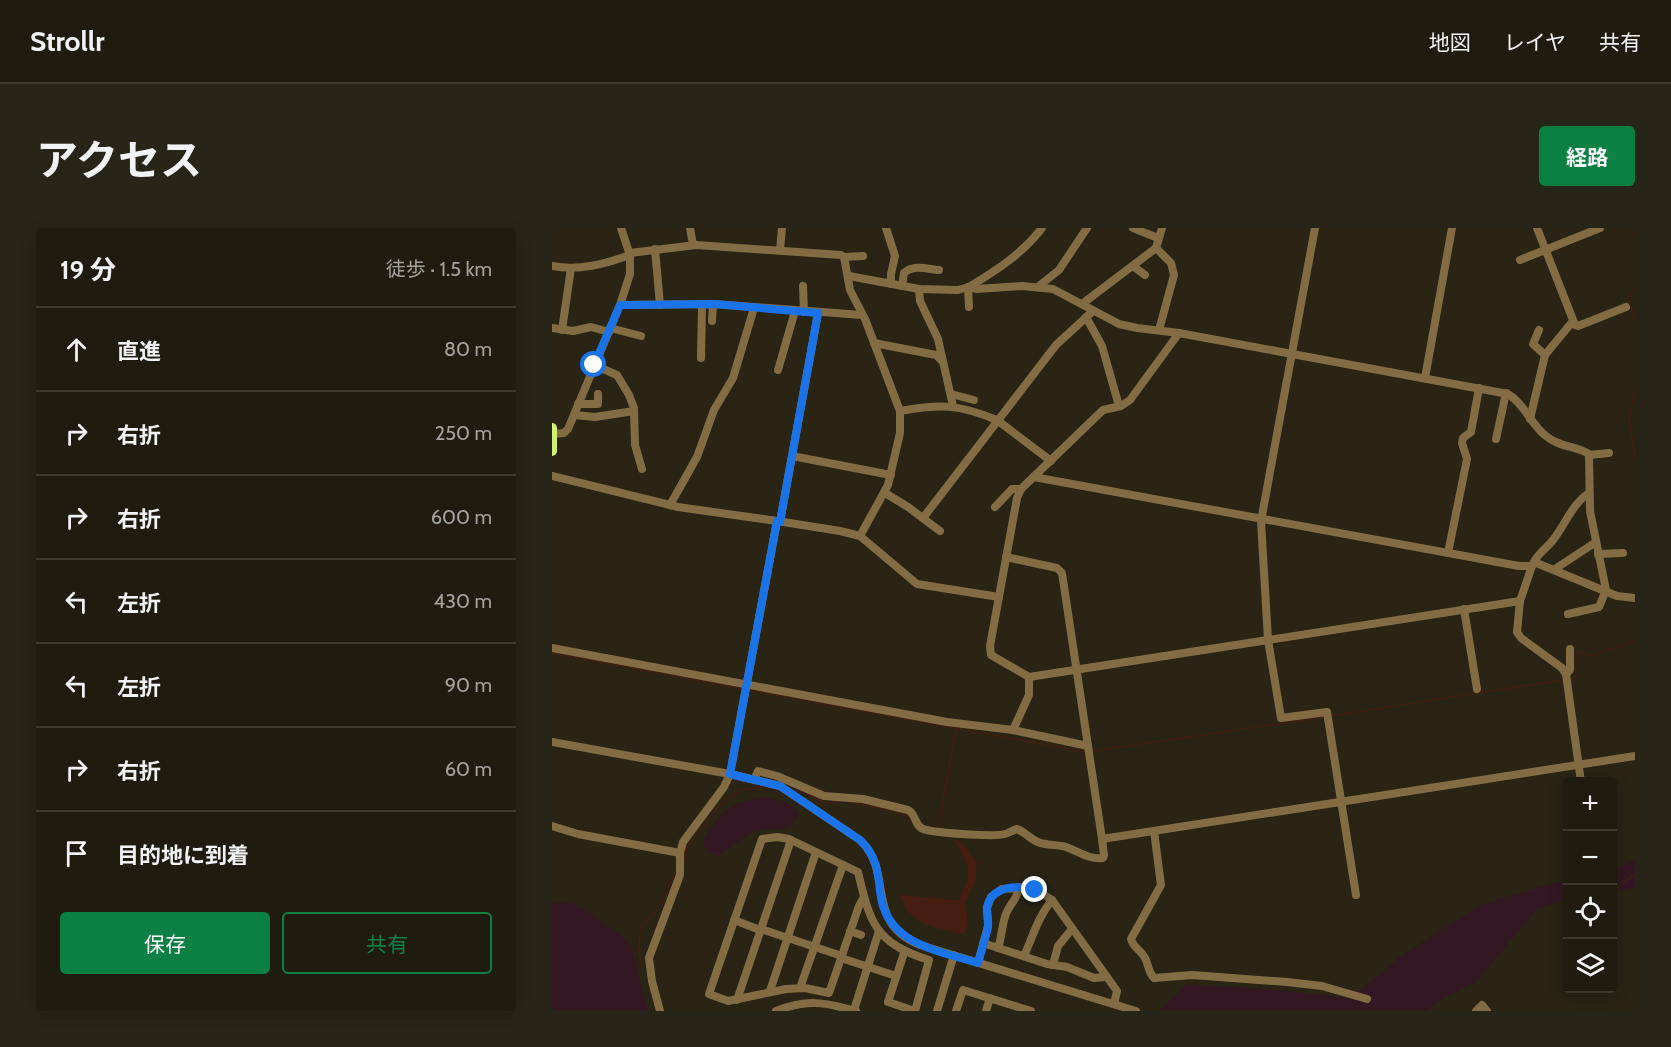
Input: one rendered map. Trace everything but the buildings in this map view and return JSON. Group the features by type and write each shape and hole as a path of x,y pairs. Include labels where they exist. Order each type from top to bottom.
{"main road":[{"path":"552,428 552,451"}],"street":[{"path":"552,434 566,432 620,305 630,274 630,254 621,228"},
{"path":"690,228 693,245"},
{"path":"780,250 782,228"},
{"path":"886,228 895,256 891,284"},
{"path":"849,276 920,289 958,290 969,287 1009,262 1031,242 1042,228"},
{"path":"1040,286 1059,270 1088,228"},
{"path":"1133,228 1158,238"},
{"path":"1082,304 1156,248 1162,228"},
{"path":"1315,228 1262,517 1268,640 1281,718 1327,712 1356,895"},
{"path":"1425,378 1452,228"},
{"path":"1538,228 1573,321 1578,326 1626,307"},
{"path":"1520,260 1600,228"},
{"path":"552,266 571,268 601,265 630,254 693,245 780,250 844,257 863,256"},
{"path":"1156,248 1171,263 1174,275 1160,330"},
{"path":"655,249 660,305"},
{"path":"844,257 850,291 874,343 900,411 900,433 891,475 885,493 860,536"},
{"path":"1133,266 1145,275"},
{"path":"562,330 571,268"},
{"path":"903,286 904,273 910,268 939,270"},
{"path":"803,286 804,312"},
{"path":"969,287 976,289 1040,286 1058,291 1119,324 1292,353 1506,393 1513,397 1538,429 1554,442 1587,452 1590,455 1609,453"},
{"path":"969,287 969,308"},
{"path":"920,289 920,301 938,339 945,363 952,406"},
{"path":"620,305 713,304 862,315"},
{"path":"712,321 713,304"},
{"path":"701,358 702,305"},
{"path":"670,505 697,457 714,410 734,378 754,308"},
{"path":"778,370 795,311"},
{"path":"923,518 1056,345 1093,311"},
{"path":"660,1011 649,958 680,875 680,853 683,842 724,787 730,774 818,313"},
{"path":"1086,317 1101,342 1119,406"},
{"path":"1530,419 1545,355 1573,321"},
{"path":"552,327 573,331 591,327 641,336"},
{"path":"1539,330 1533,344 1545,355"},
{"path":"1179,333 1136,393 1125,403 1103,410 1021,489 1017,498 990,652 999,660 1029,677 1520,601"},
{"path":"874,343 936,355 945,363"},
{"path":"594,365 617,375 629,395 634,411 635,445 642,470"},
{"path":"1448,553 1467,459 1462,443 1463,438 1471,432 1479,388"},
{"path":"1496,439 1506,393"},
{"path":"578,404 598,404 598,394"},
{"path":"951,394 974,399"},
{"path":"900,411 944,405 997,420 1051,461"},
{"path":"573,415 595,417 634,411"},
{"path":"1568,614 1599,607 1606,591 1589,493 1590,455"},
{"path":"792,456 891,475"},
{"path":"552,476 670,505 860,536 917,584 999,597"},
{"path":"1034,477 1262,517 1519,566 1533,564 1555,570 1617,596 1635,598"},
{"path":"995,507 1012,489 1021,489"},
{"path":"885,493 940,531"},
{"path":"1580,777 1566,674 1562,668 1518,634 1516,622 1520,601 1538,554 1554,538 1568,515 1589,493"},
{"path":"1555,570 1596,542"},
{"path":"1598,554 1623,554"},
{"path":"754,780 758,771 777,776 824,796 863,799 908,810 914,814 921,828 933,832 959,832 974,835 1001,834 1017,829 1035,841 1046,845 1064,847 1080,854 1102,858 1104,855 1102,839 1060,570 1006,557"},
{"path":"1464,609 1477,689"},
{"path":"552,648 947,722 1013,730 1089,750"},
{"path":"1566,674 1570,670 1570,649"},
{"path":"1013,730 1029,695 1029,677"},
{"path":"552,742 730,774 780,786 860,840 873,858 878,874 881,902 888,917 895,927 915,943 1137,1011"},
{"path":"1102,839 1635,756"},
{"path":"552,826 578,834 680,853"},
{"path":"1155,831 1161,885 1131,939 1132,944 1144,956 1149,973 1154,978 1192,975 1287,982 1322,986 1367,999"},
{"path":"864,897 829,993 800,988 770,991 729,1001 709,994 762,839 777,837 791,840 858,872 870,916 879,931 904,952 929,960 915,1011 888,1002 904,952"},
{"path":"737,1000 791,840"},
{"path":"770,991 816,852"},
{"path":"800,988 843,865"},
{"path":"978,963 988,924 987,908 991,897 1002,889 1019,887 1035,890 1052,900 1117,991 1114,1004"},
{"path":"998,948 1006,915 1017,897 1019,887"},
{"path":"1024,956 1041,912 1052,900"},
{"path":"734,920 896,976"},
{"path":"1053,965 1058,946 1072,929"},
{"path":"850,931 861,935"},
{"path":"776,1011 805,1002 829,1004 855,1011 879,931"},
{"path":"983,943 1053,965 1067,967 1095,978 1106,977"},
{"path":"937,1011 954,955"},
{"path":"956,1011 963,990 1016,1009 1031,1011"},
{"path":"986,1011 990,998"},
{"path":"1476,1011 1482,1005 1487,1011"}],"shaded area":[{"path":"763,797 778,800 796,809 799,813 795,821 785,828 754,832 717,856 706,851 703,840 721,815 733,806"},
{"path":"953,840 961,841 977,863 975,884 965,902 968,923 964,935 917,920 904,906 900,895 959,900 968,869 964,857"},
{"path":"1635,859 1635,887 1617,891 1617,867"},
{"path":"1563,880 1563,902 1538,908 1476,982 1436,1003 1428,1011 1167,1011 1161,1009 1186,984 1281,990 1346,998 1367,985 1400,957 1480,905"},
{"path":"552,902 557,904 567,902 583,909 622,935 631,946 648,1011 552,1011"}],"waterway":[{"path":"1633,228 1635,237"},
{"path":"1635,288 1628,297 1635,320"},
{"path":"1635,391 1629,418 1635,458"},
{"path":"1570,679 1576,678 1575,663 1579,651 1590,656 1635,641"},
{"path":"552,653 743,689"},
{"path":"1330,716 1562,680"},
{"path":"748,690 1085,752"},
{"path":"1093,751 1325,717"},
{"path":"938,828 956,729"},
{"path":"684,861 687,847 725,799 744,789 769,788"},
{"path":"801,791 825,803 845,801"},
{"path":"850,802 909,817 917,829"},
{"path":"642,967 639,952 640,930 657,910 676,872"},
{"path":"1617,887 1635,874"}],"route":[{"path":"594,365 620,305 714,304 818,313 780,522 777,521 763,585 730,774 780,786 860,840 875,861 881,902 886,914 899,932 915,943 978,963 988,926 987,908 991,897 1002,889 1014,887 1035,890"}]}
